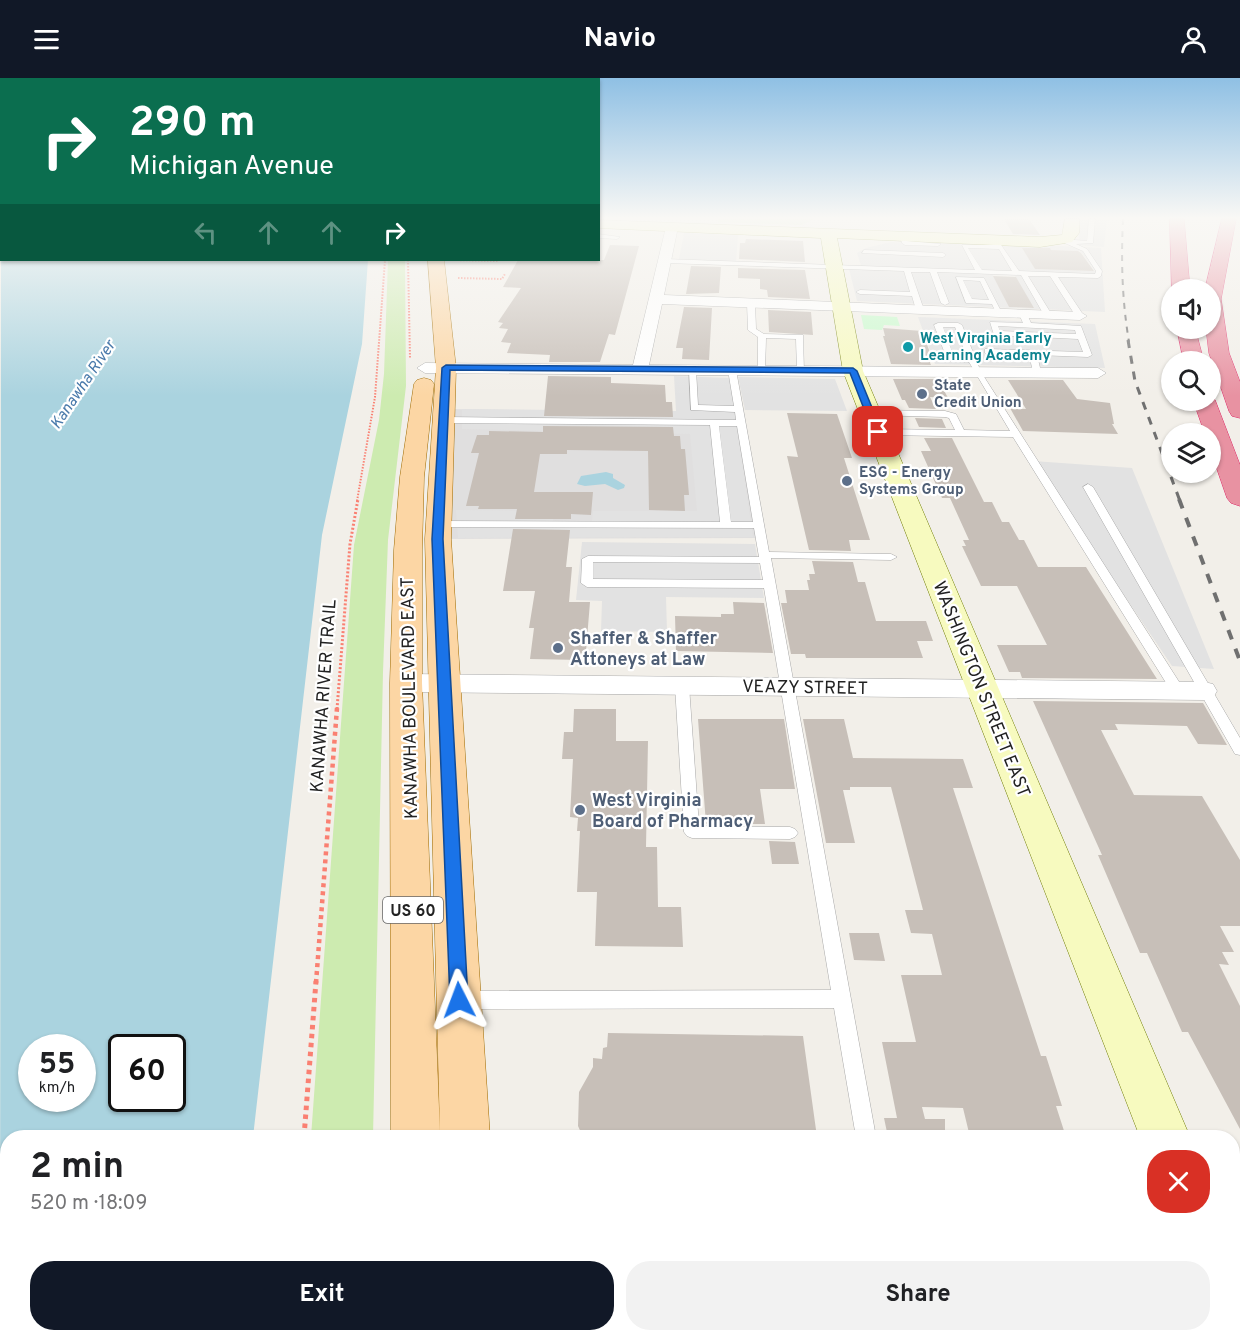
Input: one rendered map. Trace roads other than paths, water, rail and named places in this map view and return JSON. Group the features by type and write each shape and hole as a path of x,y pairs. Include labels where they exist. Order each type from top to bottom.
{"highway":[{"path":"1216,278 1212,299 1219,353 1240,411"},
{"path":"1208,411 1240,498"}],"main road":[{"path":"421,278 421,290"},
{"name":"KANAWHA BOULEVARD EAST","path":"435,278 432,362 412,477 410,519 459,1000 465,1130"},
{"name":"KANAWHA BOULEVARD EAST","path":"416,1130 412,891 443,420 432,362"}],"street":[{"path":"640,369 660,278"},
{"name":"WASHINGTON STREET EAST","path":"836,278 853,371 1162,1130"},
{"path":"656,299 920,310 997,307 1026,319 1048,315 1080,316"},
{"path":"432,362 692,370 853,371 975,366 1037,372 1098,373"},
{"name":"VEAZY STREET","path":"425,683 1204,691"}],"lane":[{"path":"899,278 920,284"},
{"path":"909,278 920,310"},
{"path":"936,278 945,303"},
{"path":"958,278 982,279 997,307 969,301 958,278"},
{"path":"1024,278 1048,315"},
{"path":"1055,278 1080,316"},
{"path":"929,284 938,284"},
{"path":"860,292 915,294"},
{"path":"751,303 752,330 762,336 800,338 801,370"},
{"path":"988,351 1088,354 1082,337 1078,327 1026,319 993,324 997,333 1082,337"},
{"path":"761,370 762,336"},
{"path":"1032,352 1037,372"},
{"path":"975,366 1178,691"},
{"path":"692,370 694,408 740,416"},
{"path":"732,370 865,1130"},
{"path":"873,422 945,414 952,416 961,434"},
{"path":"443,420 714,423 740,416"},
{"path":"873,422 961,434 1016,434"},
{"path":"714,423 726,525"},
{"path":"1088,487 1240,750"},
{"path":"437,524 759,525"},
{"path":"770,584 587,583 588,559 891,557"},
{"path":"682,686 692,832 790,833"},
{"path":"459,1000 842,999"}],"water":[{"name":"Kanawha River","path":"1,278 367,278 362,344 322,535 254,1130 0,1130"},
{"path":"606,472 613,474 613,478 625,485 624,488 618,490 605,484 585,486 577,484 581,476"}],"railway":[{"path":"1123,278 1129,342"},
{"path":"1128,340 1135,381 1180,501"},
{"path":"1179,499 1240,661"}],"place":[{"name":"West Virginia Early Learning Academy","path":"908,347"},
{"name":"State Credit Union","path":"922,394"},
{"name":"ESG - Energy Systems Group","path":"847,481"},
{"name":"Shaffer & Shaffer Attoneys at Law","path":"558,648"},
{"name":"West Virginia Board of Pharmacy","path":"580,810"}]}
